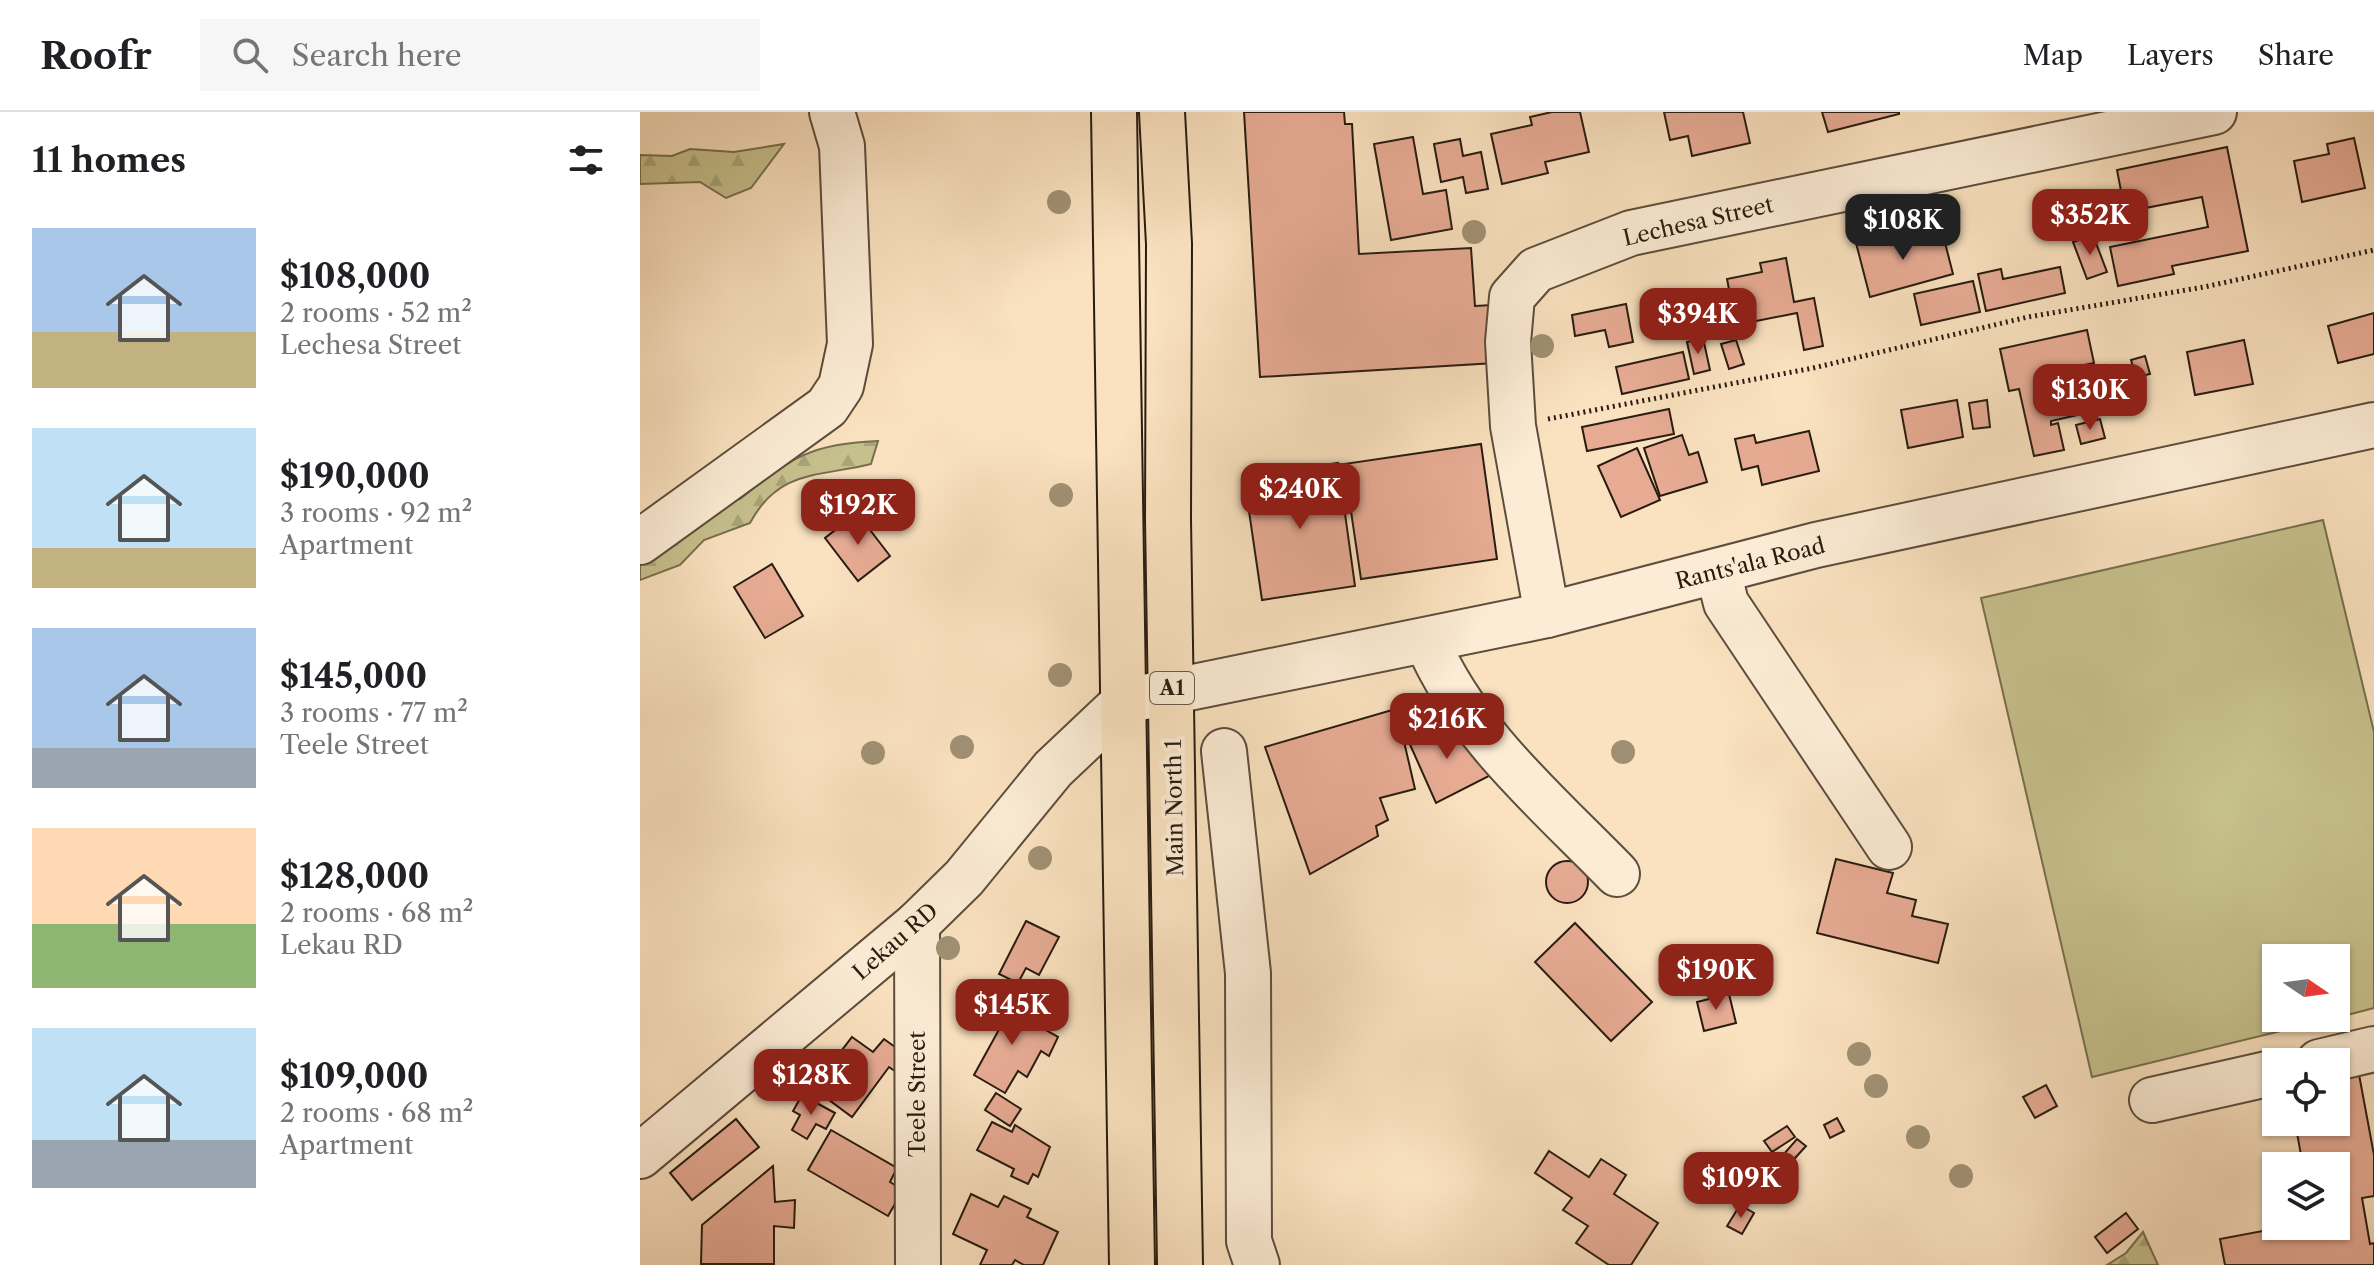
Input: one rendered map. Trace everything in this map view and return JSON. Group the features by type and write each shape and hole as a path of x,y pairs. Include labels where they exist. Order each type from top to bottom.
{"main road":[{"name":"A1","path":"1114,112 1132,1265"},
{"name":"Main North 1","path":"1162,112 1169,244 1168,520 1180,1265"}],"street":[{"path":"640,542 827,407 841,386 850,344 842,146 832,112"},
{"name":"Lechesa Street","path":"1547,615 1513,426 1508,342 1512,297 1536,270 1631,233 2214,112"},
{"name":"Rants'ala Road","path":"1125,701 1547,615 1816,545 2374,425"},
{"path":"1718,571 1726,603 1889,847"},
{"path":"1427,641 1439,669 1482,734 1617,874"},
{"name":"Lekau RD","path":"640,1156 917,924 964,878 1053,769 1125,701"},
{"path":"1224,751 1248,973 1249,1241 1257,1265"},
{"name":"Teele Street","path":"917,924 918,1265"},
{"path":"2350,1055 2374,1049"},
{"path":"2152,1100 2262,1075"}],"path":[{"path":"1513,426 1813,368 2028,317 2204,287 2374,250"}],"green space":[{"path":"784,144 751,188 726,198 700,182 640,184 640,155 672,156 690,149 734,152"},
{"path":"878,441 871,464 818,474 787,484 761,505 750,523 704,540 680,565 640,580 640,522 709,497 740,499 803,455 835,445"},
{"path":"2323,520 2374,732 2374,1008 2350,1014 2350,944 2262,944 2262,1032 2277,1032 2092,1077 1981,598"},
{"path":"2143,1232 2158,1265 2107,1265 2126,1253"}],"building":[{"path":"1244,112 1344,112 1345,124 1352,124 1359,254 1471,248 1475,306 1492,305 1495,363 1260,377"},
{"path":"1552,112 1580,112 1589,152 1545,162 1548,173 1502,184 1491,134 1532,125 1530,117"},
{"path":"1664,112 1743,112 1750,143 1692,156 1688,136 1670,140"},
{"path":"1822,112 1899,112 1899,114 1828,132"},
{"path":"1413,137 1423,194 1446,190 1452,229 1391,240 1374,144"},
{"path":"2354,138 2365,188 2302,202 2294,161 2329,154 2327,144"},
{"path":"1460,139 1463,156 1481,152 1488,189 1466,193 1463,177 1441,182 1434,144"},
{"path":"2227,147 2248,251 2172,266 2174,274 2118,286 2110,247 2208,227 2202,197 2125,212 2117,170"},
{"path":"1942,231 1953,274 1870,297 1856,243 1890,234 1892,245"},
{"path":"2093,235 2107,272 2087,279 2073,242"},
{"path":"1786,258 1794,302 1814,298 1823,346 1804,350 1797,313 1736,325 1727,279 1762,272 1760,263"},
{"path":"2060,267 2065,293 1986,311 1978,274 2001,269 2003,279"},
{"path":"1973,281 1980,312 1921,325 1914,294"},
{"path":"1626,304 1633,342 1609,347 1605,330 1575,336 1572,315"},
{"path":"2374,313 2374,354 2338,363 2328,326"},
{"path":"2087,330 2094,363 2060,370 2060,374 2104,365 2113,407 2051,421 2051,425 2058,423 2064,450 2034,456 2019,389 2009,391 2000,349"},
{"path":"1703,338 1710,370 1694,374 1687,342"},
{"path":"1736,340 1744,364 1729,369 1721,344"},
{"path":"2244,340 2253,384 2195,395 2187,352"},
{"path":"1683,352 1689,379 1622,394 1616,367"},
{"path":"2145,356 2150,374 2136,377 2131,360"},
{"path":"1957,400 1963,437 1908,448 1901,410"},
{"path":"1987,400 1990,427 1973,429 1969,403"},
{"path":"1669,409 1674,434 1587,451 1582,427"},
{"path":"2100,419 2105,438 2081,444 2076,425"},
{"path":"1809,431 1819,471 1762,485 1758,466 1742,470 1735,439 1754,435 1756,443"},
{"path":"1682,435 1689,455 1698,452 1707,482 1660,496 1644,448"},
{"path":"1481,444 1497,559 1361,579 1344,464"},
{"path":"1637,448 1660,500 1621,517 1598,466"},
{"path":"1338,463 1355,586 1262,600 1244,477"},
{"path":"857,513 890,556 858,581 825,538"},
{"path":"772,564 803,616 765,638 734,587"},
{"path":"1430,699 1436,723 1402,733 1415,789 1380,798 1388,820 1376,826 1378,836 1310,874 1265,747"},
{"path":"1447,719 1491,775 1436,803 1408,740"},
{"path":"1836,859 1893,873 1887,893 1916,900 1912,916 1948,924 1938,963 1817,933"},
{"path":"1567,861 1582,867 1588,882 1582,897 1567,903 1552,897 1546,882 1552,867"},
{"path":"1026,921 1059,937 1039,975 1026,968 1018,983 999,974"},
{"path":"1575,923 1652,1002 1611,1041 1535,962"},
{"path":"1722,959 1730,984 1701,994 1693,968"},
{"path":"1729,994 1736,1023 1704,1031 1697,1002"},
{"path":"989,998 1058,1037 1049,1056 1041,1051 1027,1077 1018,1071 1005,1093 974,1075 1001,1026 980,1014"},
{"path":"852,1037 873,1052 884,1039 913,1060 902,1076 889,1067 852,1117 797,1076 810,1060 826,1071"},
{"path":"2358,1069 2374,1155 2374,1196 2362,1198 2370,1244 2374,1243 2374,1265 2225,1265 2220,1239 2262,1231 2262,1240 2350,1240 2350,1152 2300,1152 2298,1136 2350,1136 2350,1070"},
{"path":"2046,1085 2057,1106 2035,1118 2023,1097"},
{"path":"996,1093 1021,1109 1010,1126 985,1110"},
{"path":"802,1095 835,1113 826,1129 816,1124 807,1139 792,1130 800,1115 793,1111"},
{"path":"1837,1118 1844,1131 1830,1138 1824,1125"},
{"path":"736,1119 759,1147 692,1200 670,1173"},
{"path":"992,1122 1012,1132 1015,1125 1050,1147 1038,1177 1033,1174 1028,1184 1011,1176 1014,1169 977,1150"},
{"path":"1787,1126 1795,1137 1772,1152 1764,1141"},
{"path":"831,1130 897,1168 890,1182 903,1190 888,1216 808,1170"},
{"path":"1797,1139 1806,1146 1785,1169 1777,1162"},
{"path":"1549,1151 1589,1177 1601,1159 1626,1175 1614,1194 1658,1223 1631,1265 1609,1265 1576,1243 1588,1226 1563,1210 1572,1198 1535,1173"},
{"path":"773,1166 775,1202 795,1200 794,1228 774,1226 774,1264 701,1264 702,1225"},
{"path":"971,1194 998,1207 1004,1196 1031,1209 1027,1217 1058,1232 1043,1265 1024,1265 1015,1260 1012,1265 980,1265 987,1250 953,1234"},
{"path":"1740,1205 1754,1213 1742,1234 1727,1226"},
{"path":"2126,1213 2138,1229 2107,1253 2095,1237"}]}
